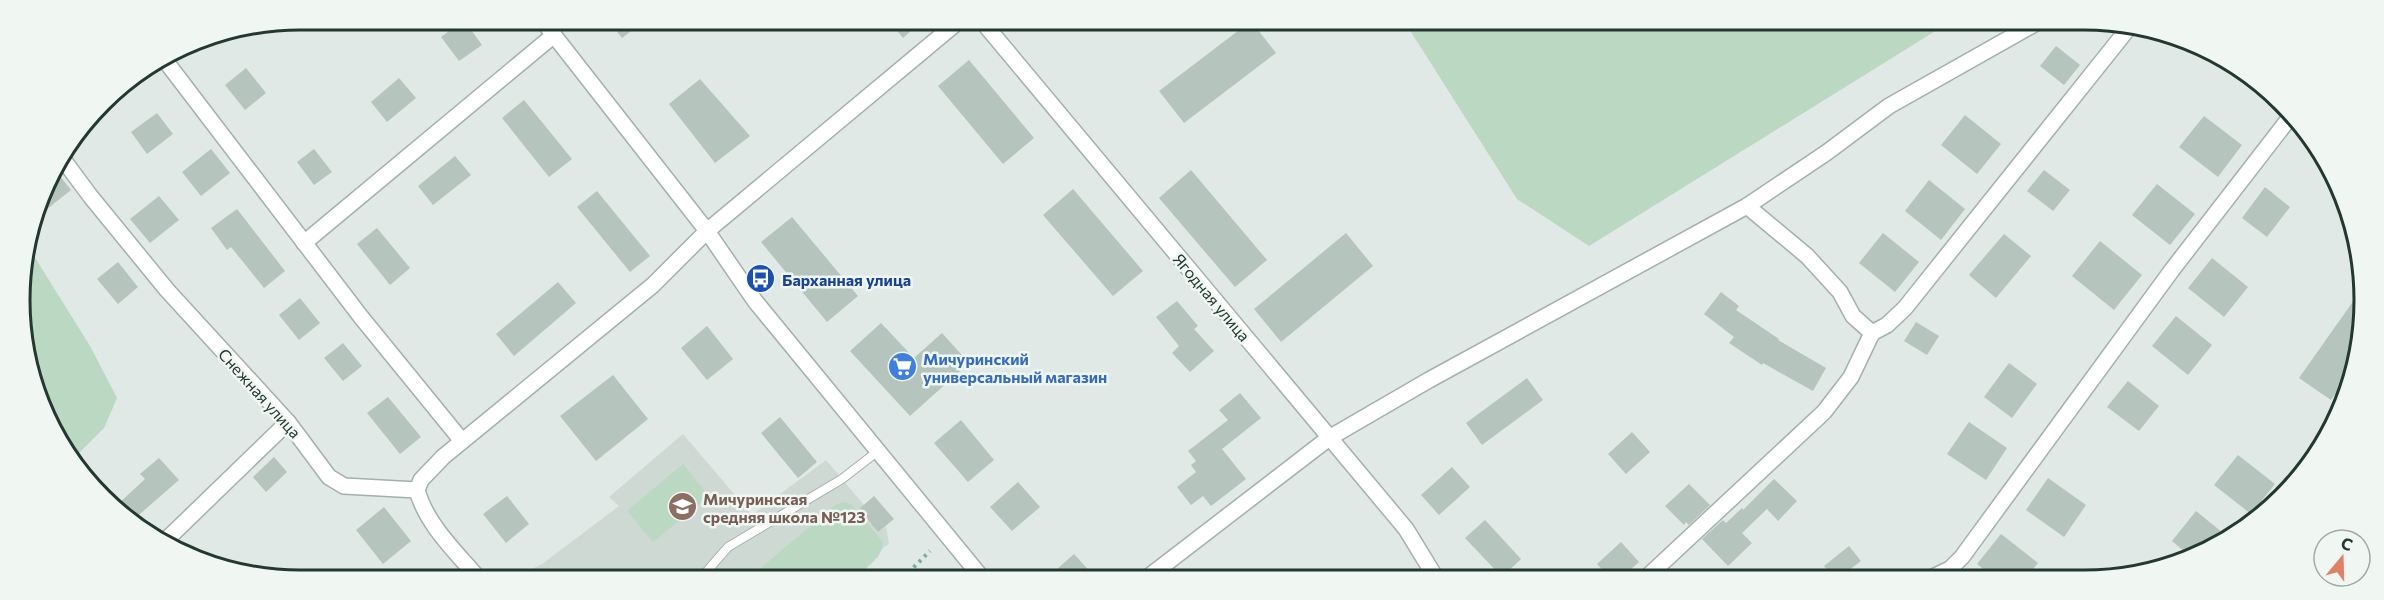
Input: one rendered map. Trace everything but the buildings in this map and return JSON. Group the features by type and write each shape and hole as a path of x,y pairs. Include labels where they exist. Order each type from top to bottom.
{"street":[{"path":"550,30 708,231 755,301 975,570"},
{"path":"472,570 428,516 421,503 417,490 429,470 653,285 708,231 948,30"},
{"name":"Ягодная улица","path":"989,30 1406,529 1431,570"},
{"path":"1156,570 1329,438 1429,380 1747,206 1826,153 1889,106 2024,30"},
{"path":"1655,570 1824,412 1851,377 1872,333 1887,326 1905,308 2125,33"},
{"path":"304,243 554,35"},
{"path":"168,64 304,243 462,441"},
{"path":"1948,570 1962,557 2172,270 2287,122"},
{"name":"Снежная улица","path":"67,164 167,290 288,422 329,477 344,486 417,490"},
{"path":"1747,206 1807,256 1840,292 1853,316 1872,333"},
{"path":"170,536 288,422"}],"lane":[{"path":"708,570 728,547 842,479 878,451"}],"path":[{"path":"911,570 930,552"}],"shaded area":[{"name":"Мичуринская средняя школа №123","path":"683,434 752,515 826,460 864,505 859,509 878,532 886,526 889,544 862,570 530,570 542,564 619,506 609,497"}],"green space":[{"path":"1410,30 1937,30 1589,246 1517,199"},
{"path":"34,255 90,346 117,398 104,428 78,454 66,435 44,387 32,335 30,300"},
{"path":"683,464 709,496 653,542 627,511"},
{"path":"843,502 851,504 883,542 877,557 864,570 758,570 835,505"}],"place":[{"name":"Барханная улица","path":"761,279"},
{"name":"Мичуринский универсальный магазин","path":"902,367"},
{"name":"Мичуринская средняя школа №123","path":"682,507"}]}
